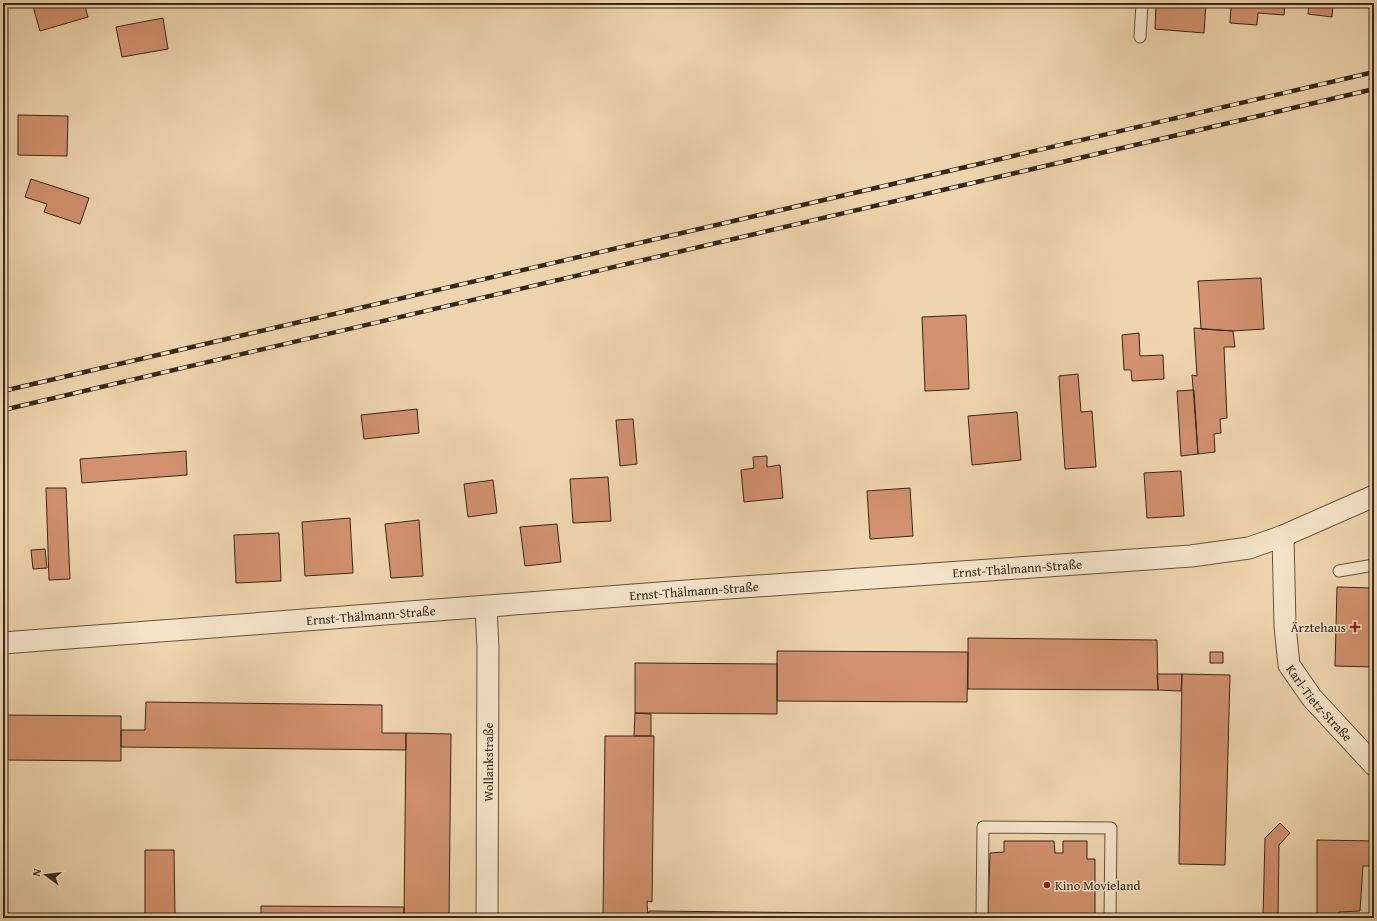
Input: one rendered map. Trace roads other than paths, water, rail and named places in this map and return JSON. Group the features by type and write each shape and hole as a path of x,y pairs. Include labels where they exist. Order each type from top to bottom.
{"street":[{"name":"Ernst-Thälmann-Straße","path":"3,643 1191,556 1249,548 1283,536 1374,496"},
{"name":"Karl-Tietz-Straße","path":"1283,536 1285,626 1289,665 1312,698 1374,764"},
{"name":"Wollankstraße","path":"486,607 488,648 487,918"}],"lane":[{"path":"1140,37 1142,3"},
{"path":"1339,571 1374,565"},
{"path":"982,918 983,827 1111,828 1110,918"}],"railway":[{"path":"3,391 1374,72"},
{"path":"3,410 1374,89"}],"place":[{"name":"Ärztehaus","path":"1355,627"},
{"name":"Kino Movieland","path":"1047,885"}]}
